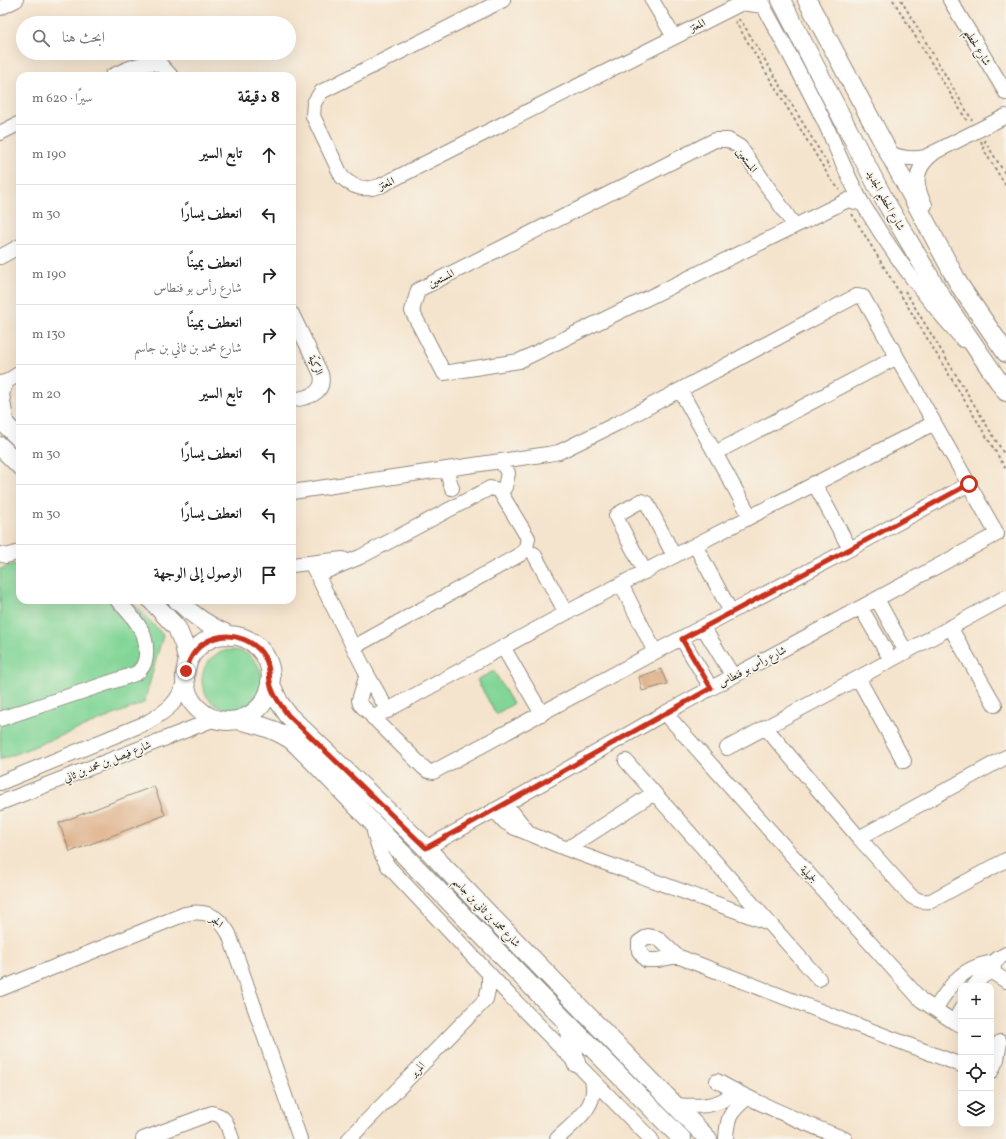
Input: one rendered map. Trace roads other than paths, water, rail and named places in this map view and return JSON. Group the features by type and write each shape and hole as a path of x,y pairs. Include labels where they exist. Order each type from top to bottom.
{"main road":[{"name":"شارع الحطيم الجديد","path":"781,0 884,199 944,301 1006,392"},
{"path":"807,0 960,286 1006,353"},
{"path":"3,423 16,435"},
{"path":"0,446 16,462"},
{"path":"155,604 177,628 184,645 188,694 201,712 214,719 222,720 237,720 249,715 260,706 267,695 270,682 268,666 261,651 248,641 215,630 199,620 181,604"},
{"path":"186,671 195,651 205,642 218,637 232,636"},
{"name":"شارع محمد بن ثاني بن جاسم","path":"270,682 278,702 288,715 426,848 708,1139"},
{"name":"شارع محمد بن ثاني بن جاسم","path":"237,720 265,726 291,740 308,756 682,1139"},
{"path":"568,1023 576,1063"}],"street":[{"path":"0,8 16,0"},
{"name":"المعتز","path":"503,0 321,92 314,103 314,116 342,177 346,182 362,189 380,186 743,2 762,3"},
{"path":"652,0 674,37"},
{"name":"شارع لحطيم","path":"950,0 1006,93"},
{"path":"762,3 824,121 844,179 850,205 864,204"},
{"path":"121,72 139,64 147,63 162,65 168,72"},
{"path":"960,286 948,247 921,196 917,183 918,174 921,166 927,158 934,153 1006,116"},
{"path":"0,133 16,125"},
{"name":"المستعين","path":"794,225 740,147 728,140 714,140 418,290 412,311 444,373 519,361 794,225 850,205"},
{"path":"887,152 896,156 915,159 934,153"},
{"path":"844,179 864,204 912,278 949,325 993,374"},
{"path":"0,256 16,248"},
{"path":"296,491 559,452 618,423 856,296 863,297 969,484 434,772 428,771 424,768 360,704 359,700 367,674"},
{"name":"الركيّة","path":"296,322 321,374 322,380 318,390 310,397 296,399"},
{"path":"715,453 897,357"},
{"path":"3,423 3,382 16,375"},
{"path":"680,390 750,516"},
{"path":"373,718 566,613 750,516 934,423"},
{"path":"500,491 505,487 508,473 501,461"},
{"path":"446,470 452,488"},
{"path":"814,484 850,549"},
{"name":"شارع رأس بو فنطاس","path":"426,848 665,713 997,534 969,484"},
{"path":"296,566 314,569 360,557 490,488 500,491 528,538 526,548 521,554 354,647"},
{"path":"644,572 616,516 641,501 647,502 674,556"},
{"path":"695,545 731,612"},
{"path":"0,554 6,556 16,553"},
{"path":"534,554 566,613"},
{"path":"314,569 367,674 388,711"},
{"path":"621,584 655,652"},
{"path":"727,748 906,652 1006,596"},
{"path":"877,599 906,652"},
{"path":"0,719 132,675 140,670 145,661 146,648 142,632 121,604"},
{"path":"861,608 891,660"},
{"path":"703,627 733,676"},
{"path":"950,627 995,705"},
{"path":"682,639 711,688"},
{"path":"503,647 542,714"},
{"name":"شارع فيصل بن محمد بن ثاني","path":"0,783 161,715 182,692 186,671"},
{"path":"858,678 904,761"},
{"name":"لجميلية","path":"665,713 921,1000 957,1024"},
{"name":"شارع فيصل بن محمد بن ثاني","path":"0,803 214,719"},
{"path":"765,727 859,838 911,896 917,900 924,902 931,901 1006,860"},
{"path":"859,838 1006,757"},
{"path":"626,761 819,979"},
{"path":"567,849 654,793"},
{"path":"500,807 505,822 528,833 567,849 769,923"},
{"path":"372,822 375,839 380,854 388,866 511,997 651,1139"},
{"name":"الجر","path":"0,989 185,914 199,912 211,915 221,923 229,934 300,1139"},
{"path":"977,983 994,966 997,959 1006,954"},
{"path":"677,956 958,1063"},
{"path":"935,1009 950,986 960,975 979,965 994,966"},
{"path":"994,966 998,977 1006,981"},
{"path":"489,974 489,986 486,999 497,996 511,997"},
{"name":"المرير","path":"349,1139 486,999"},
{"path":"994,1066 997,1059 999,1042"},
{"path":"994,1071 1006,1067"},
{"path":"557,1139 588,1108 594,1092 592,1080"},
{"path":"717,1081 741,1094 808,1125 845,1139"},
{"path":"674,1105 687,1106 713,1104 741,1094"},
{"path":"726,1139 730,1114 736,1107 741,1094"},
{"path":"588,1108 606,1102 615,1102"},
{"path":"143,1139 212,1113 218,1114 224,1118 232,1139"},
{"path":"808,1125 822,1139"}]}
